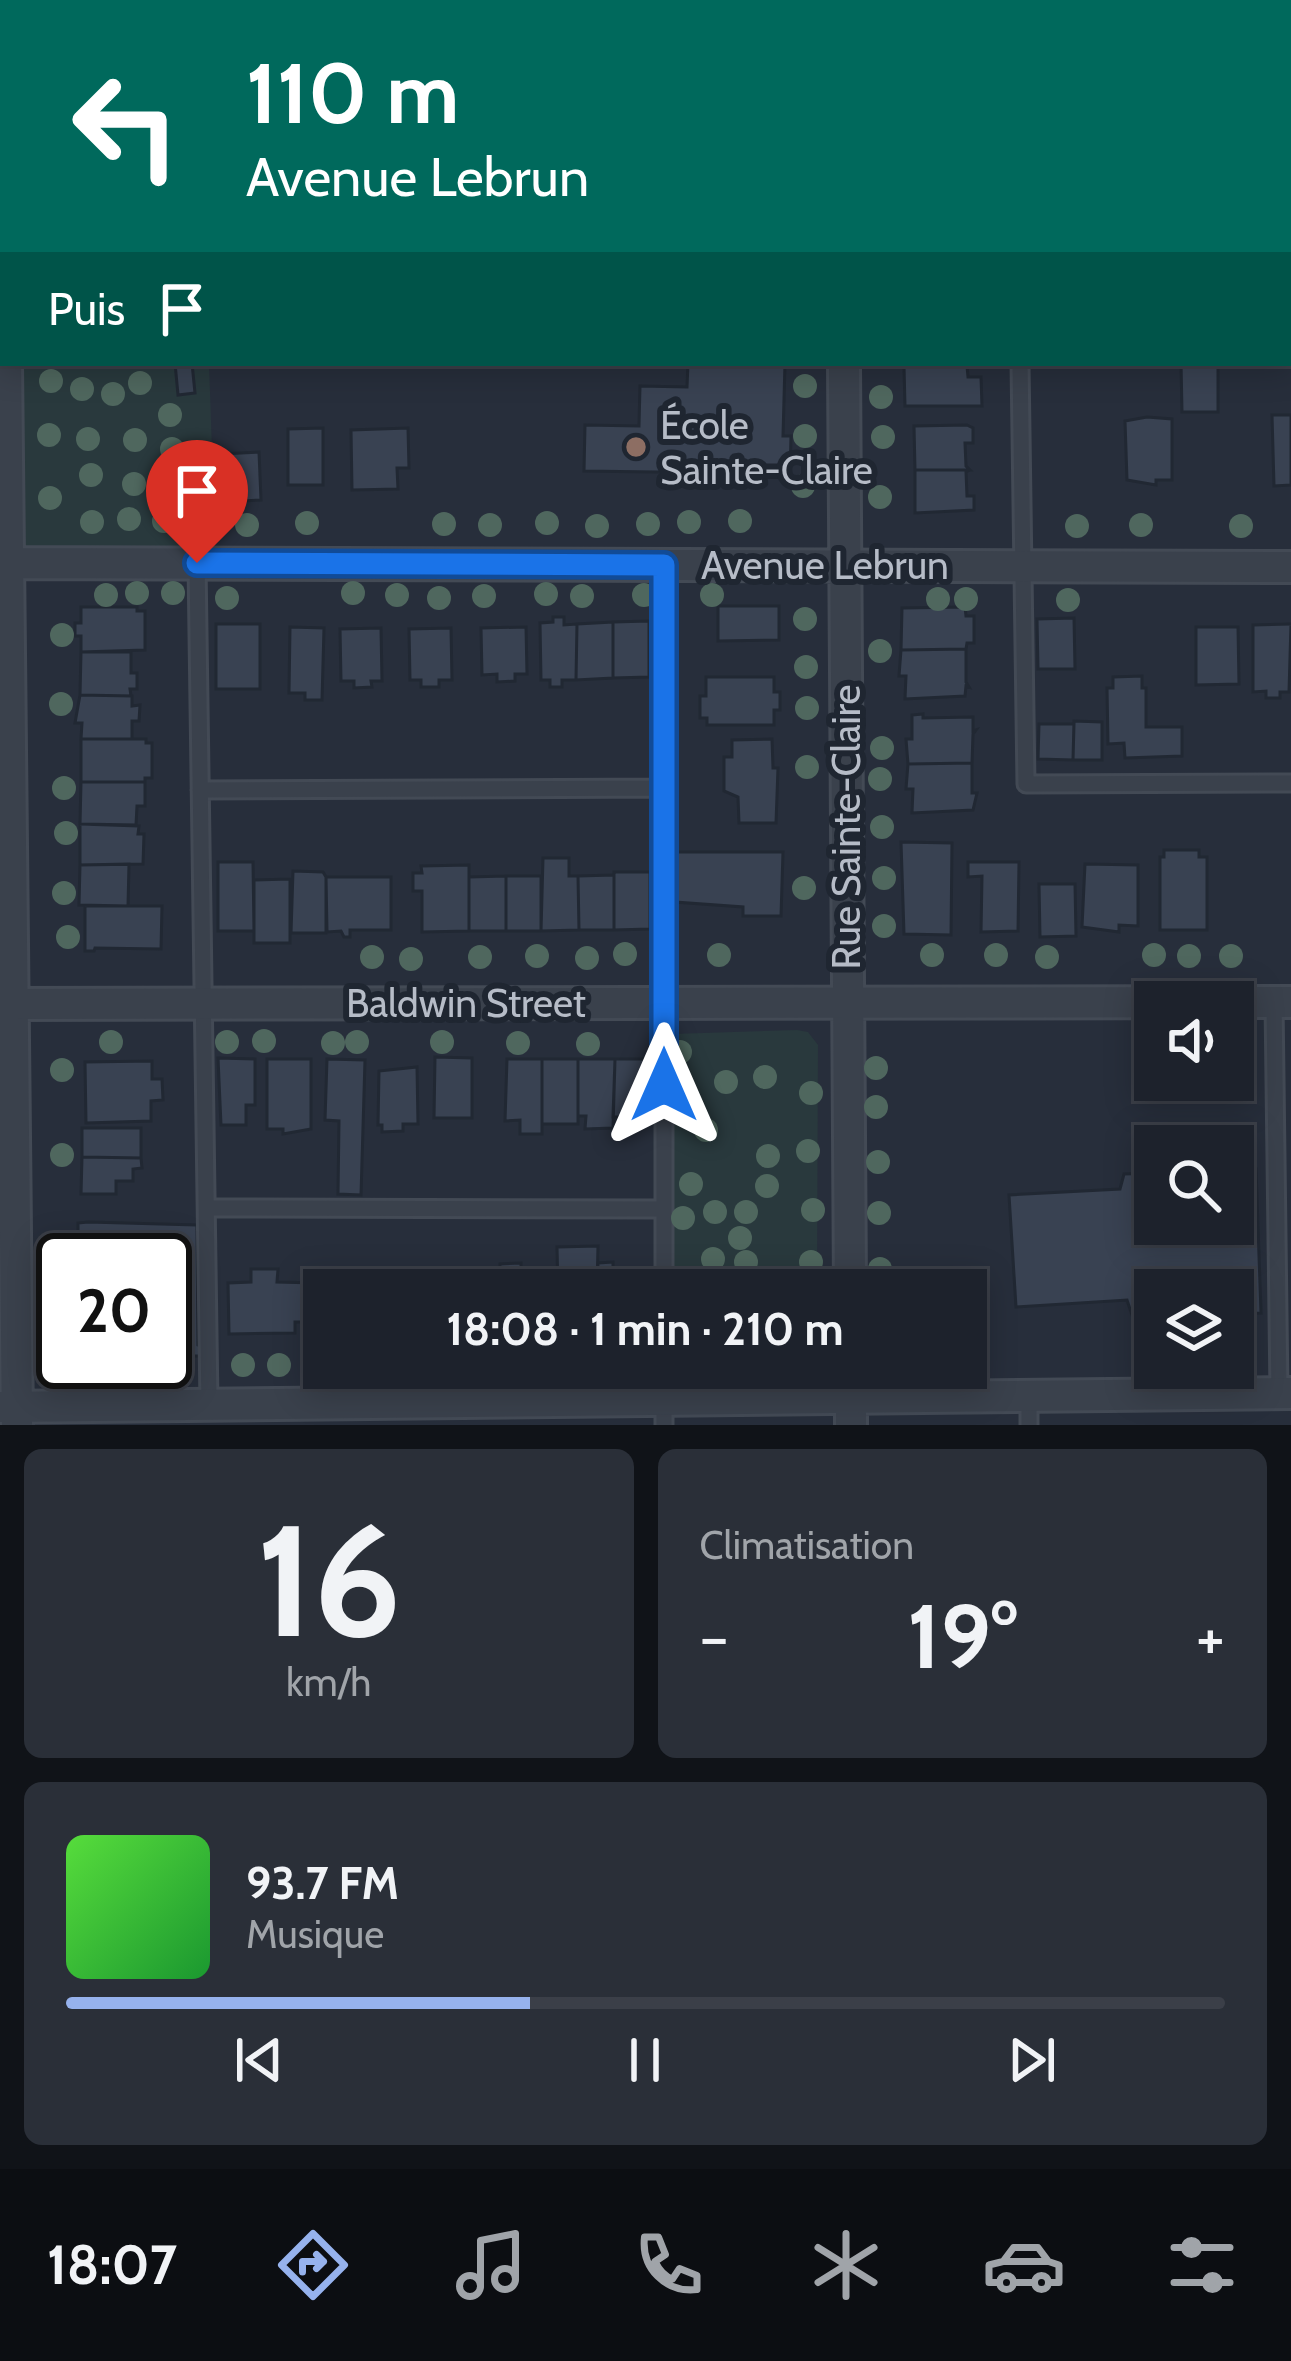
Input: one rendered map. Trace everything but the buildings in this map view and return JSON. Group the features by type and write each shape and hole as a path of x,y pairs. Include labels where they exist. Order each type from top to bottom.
{"street":[{"path":"6,366 11,1413 664,1413 851,1397 1029,1411 1285,1393"},
{"name":"Rue Sainte-Claire","path":"844,366 850,1269"},
{"name":"Avenue Lebrun","path":"4,563 1291,567"},
{"name":"Baldwin Street","path":"6,1004 1283,1002"}],"lane":[{"path":"1020,366 1026,784 1291,783"},
{"path":"197,563 207,1208 203,1412"},
{"path":"664,565 664,1269"},
{"path":"200,790 664,788"},
{"path":"1283,1002 1285,1393"},
{"path":"207,1208 664,1209"}],"shaded area":[{"path":"6,366 209,366 216,564 8,563"},
{"path":"797,1030 808,1032 818,1045 817,1269 673,1269 672,1034"}],"place":[{"name":"École Sainte-Claire","path":"636,447"}],"route":[{"path":"197,563 664,565 664,1085"}]}
